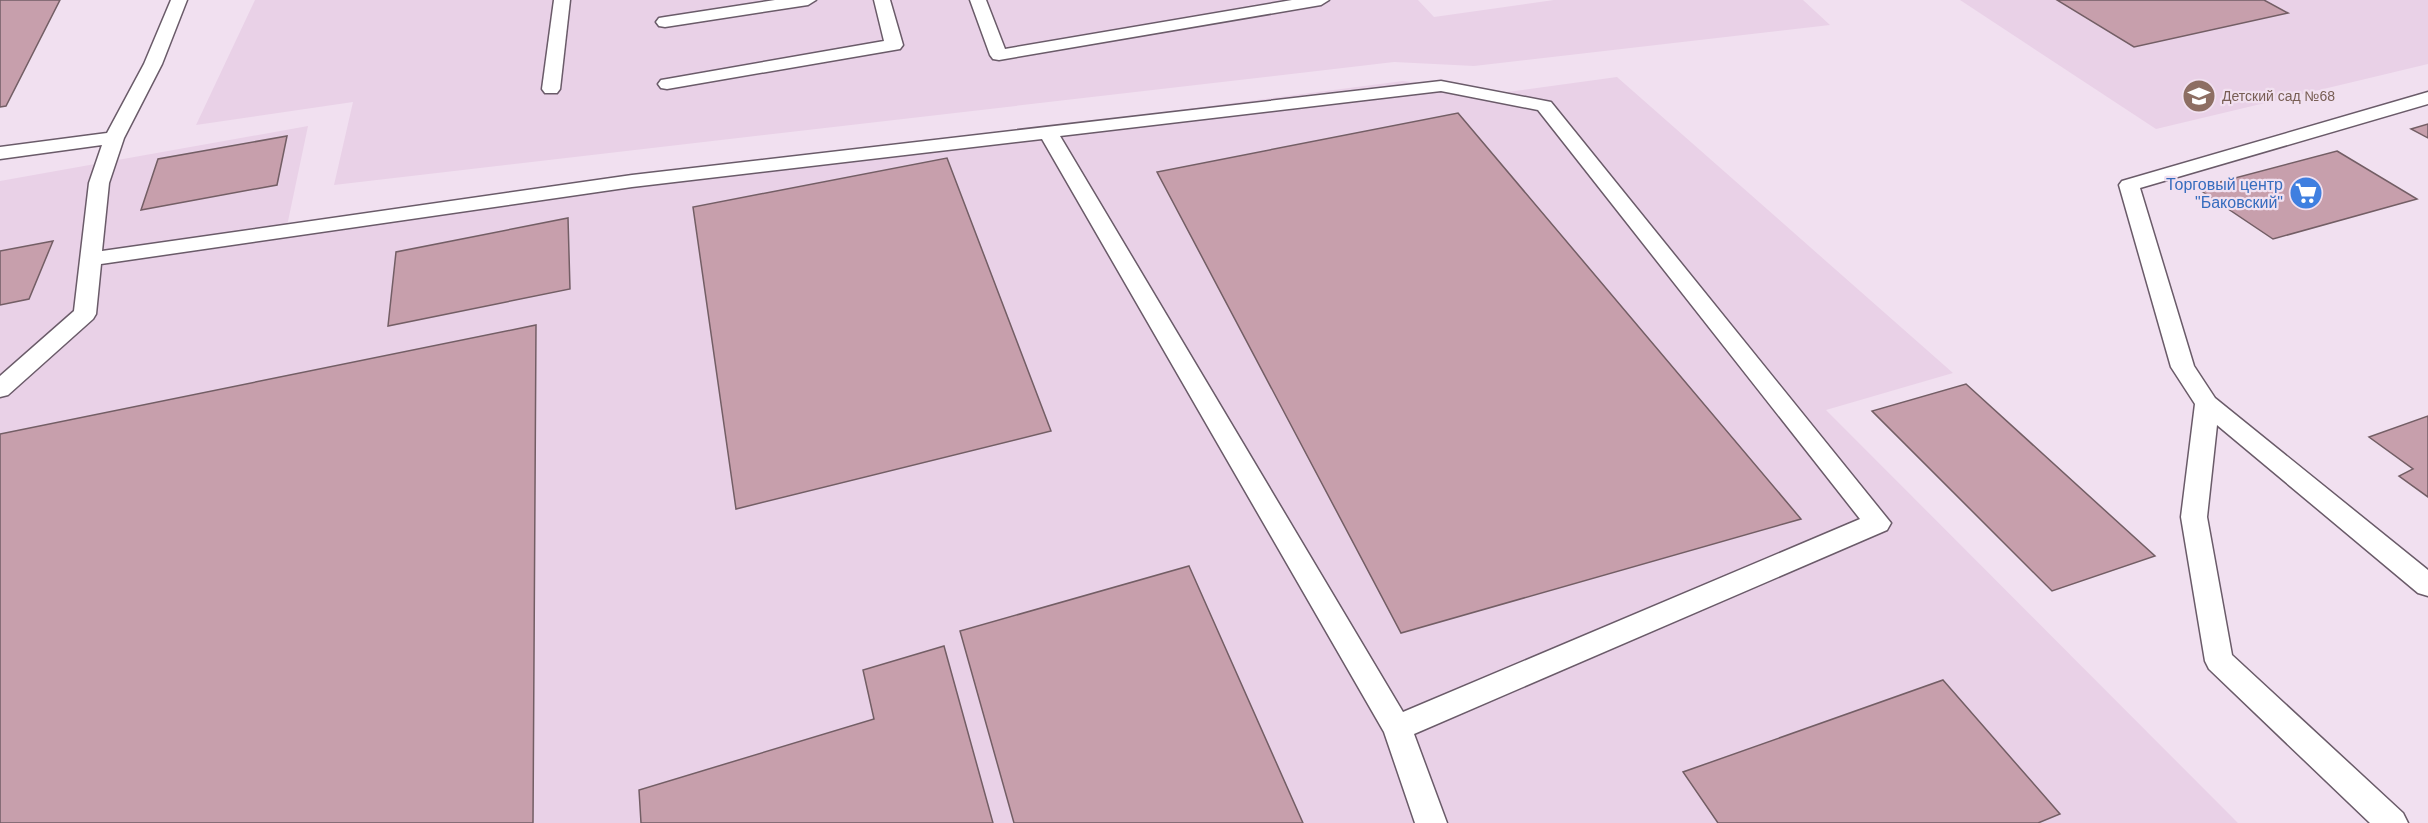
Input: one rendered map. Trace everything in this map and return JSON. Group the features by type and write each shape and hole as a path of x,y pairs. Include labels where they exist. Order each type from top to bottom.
{"lane":[{"path":"0,388 85,315 99,183 114,138 153,64 179,0"},
{"path":"551,89 562,0"},
{"path":"665,22 808,0"},
{"path":"667,84 894,45 882,0"},
{"path":"978,0 999,55 1321,0"},
{"path":"91,259 632,181 1441,86 1544,106 1878,523 1397,728"},
{"path":"2428,98 2129,184 2183,367 2207,404 2428,585"},
{"path":"1048,132 1397,728 1431,823"},
{"path":"0,153 114,138"},
{"path":"2207,404 2194,517 2219,661 2392,823"}],"shaded area":[{"path":"255,0 1418,0 1434,17 1554,0 1803,0 1830,25 1474,66 1394,62 334,185 353,102 196,125"},
{"name":"Детский сад №68","path":"1960,0 2428,0 2428,64 2156,129"},
{"path":"1617,77 1953,373 1826,410 2238,823 0,823 0,181 308,126 287,226 1403,81 1500,93"}],"building":[{"path":"0,0 60,0 6,106 0,107"},
{"path":"2057,0 2264,0 2288,13 2134,47"},
{"path":"1458,113 1801,519 1401,633 1157,172"},
{"path":"2428,124 2428,138 2411,129"},
{"path":"287,136 277,185 141,210 158,159"},
{"name":"Торговый центр \"Баковский\"","path":"2337,151 2417,199 2273,239 2197,188"},
{"path":"947,158 1051,431 736,509 693,207"},
{"path":"568,218 570,289 388,326 396,252"},
{"path":"53,241 29,299 0,305 0,251"},
{"path":"536,325 533,823 0,823 0,434"},
{"path":"1966,384 2155,556 2052,591 1872,411"},
{"path":"2428,416 2428,497 2399,476 2413,469 2369,437"},
{"path":"1189,566 1303,823 1014,823 960,631"},
{"path":"944,646 993,823 641,823 639,790 874,719 863,670"},
{"path":"1943,680 2060,814 2038,823 1718,823 1683,772"}],"place":[{"name":"Детский сад №68","path":"2199,96"},
{"name":"Торговый центр \"Баковский\"","path":"2306,193"}]}
